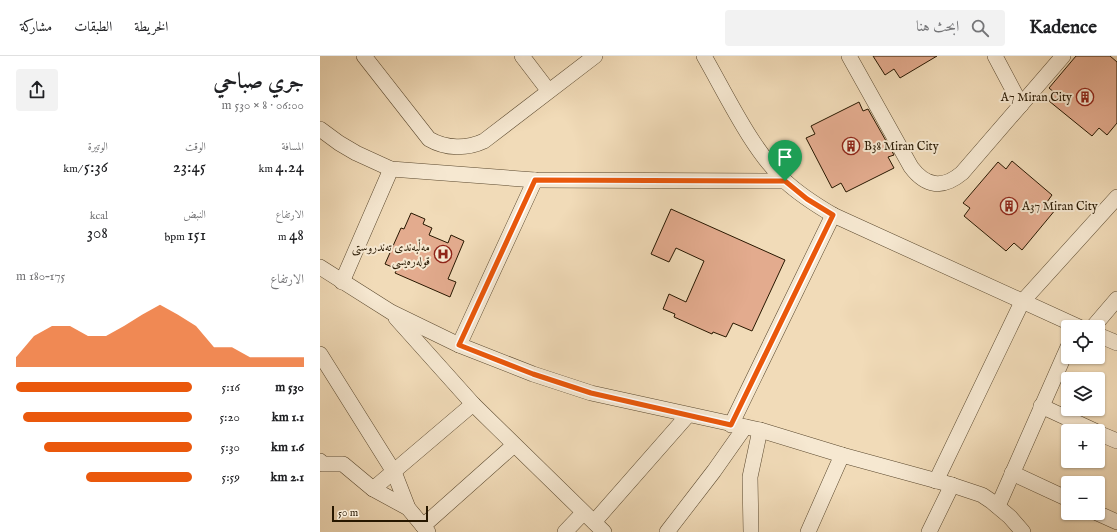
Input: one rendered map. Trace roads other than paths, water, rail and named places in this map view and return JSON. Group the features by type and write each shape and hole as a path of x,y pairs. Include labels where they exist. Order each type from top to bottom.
{"street":[{"path":"364,56 423,133 435,142 448,146 471,146 484,141 548,90 595,56"},
{"path":"522,56 548,90"},
{"path":"704,56 754,143 785,181 807,199 833,215 1062,320"},
{"path":"849,56 911,167 919,176 929,182 941,184 953,181 957,177 1063,56"},
{"path":"994,56 1021,105"},
{"path":"320,129 356,153 391,169 535,180 785,181"},
{"path":"342,282 391,169"},
{"path":"459,345 535,180"},
{"path":"936,481 1022,302 1117,197"},
{"path":"667,532 714,471 738,426 833,215"},
{"path":"320,267 391,312 459,345 533,374 591,393 760,430 842,455 952,485 982,496 998,506 1023,532"},
{"path":"1098,320 1117,299"},
{"path":"391,312 473,404 594,522"},
{"path":"1105,338 1117,343"},
{"path":"320,354 394,472 399,489 408,508 426,529 514,445"},
{"path":"998,506 1061,362"},
{"path":"373,489 473,404"},
{"path":"1041,406 1079,424"},
{"path":"565,532 594,522 688,415"},
{"path":"751,532 750,477 760,430"},
{"path":"1105,436 1117,441"},
{"path":"808,532 842,455"},
{"path":"320,461 323,464 343,464 373,489 408,508"},
{"path":"1012,473 1061,496"},
{"path":"929,532 952,485"},
{"path":"1105,517 1117,522"}],"place":[{"name":"A7 Miran City","path":"1085,97"},
{"name":"B38 Miran City","path":"851,146"},
{"name":"A37 Miran City","path":"1009,206"},
{"name":"مەڵبەندی تەندروستی قولەرەیسی","path":"443,254"}]}
